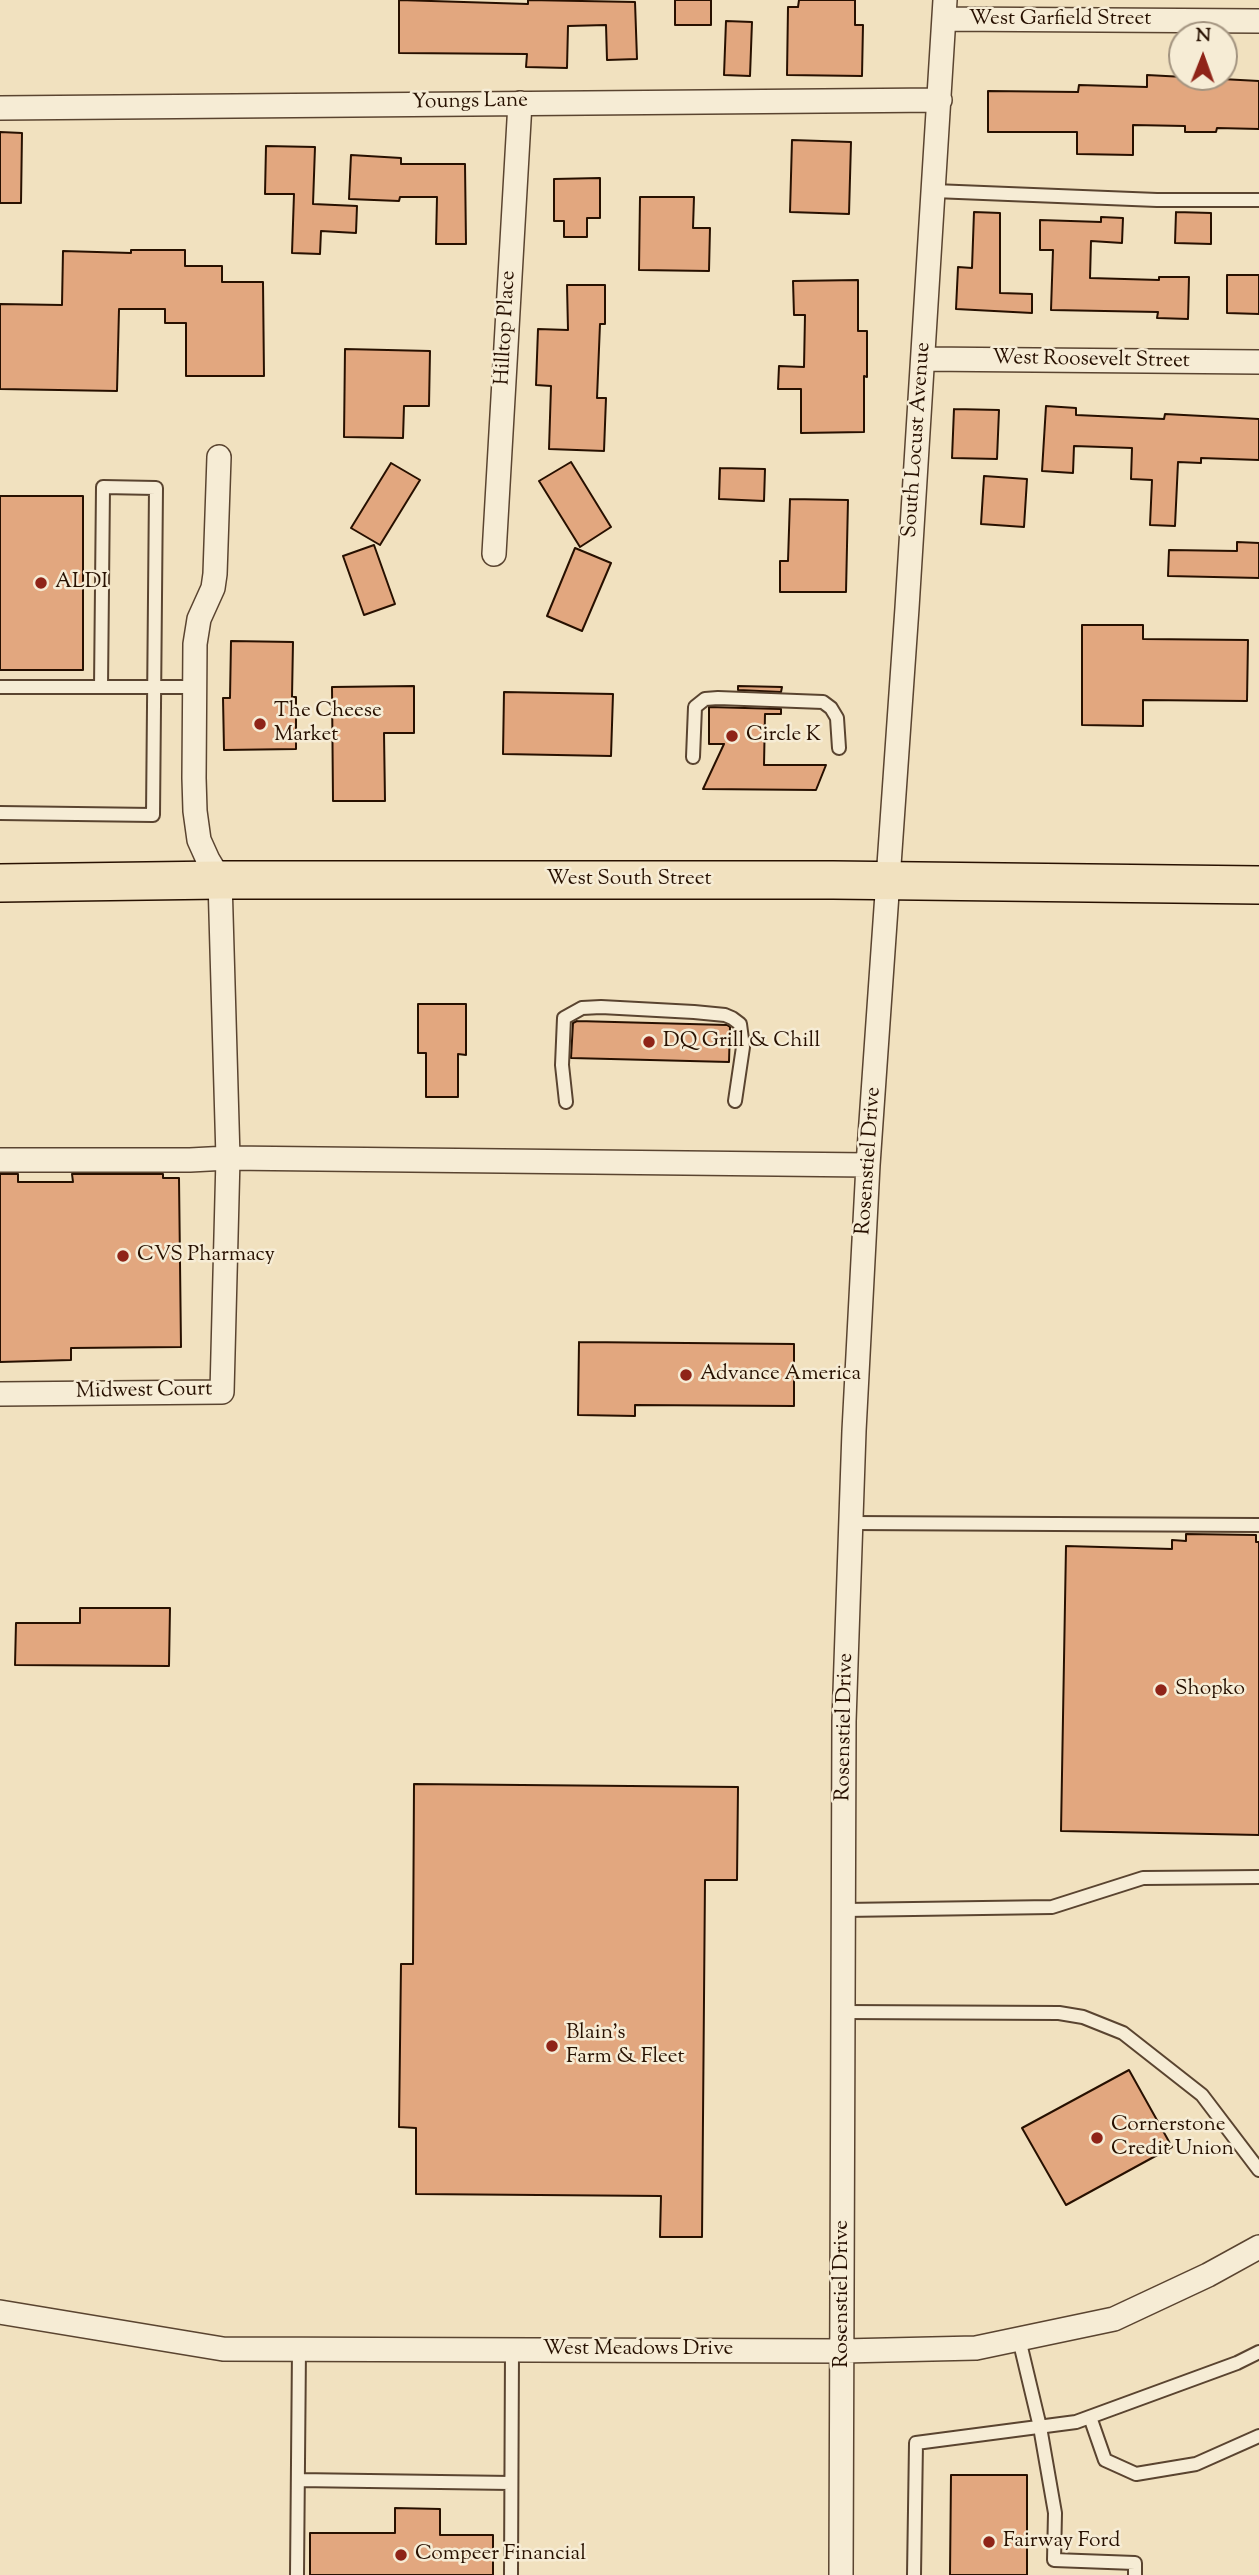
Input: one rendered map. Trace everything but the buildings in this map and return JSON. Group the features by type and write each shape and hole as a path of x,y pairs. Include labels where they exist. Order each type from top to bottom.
{"main road":[{"name":"West South Street","path":"0,883 220,880 887,880 1259,885"}],"street":[{"name":"West Garfield Street","path":"945,9 1259,21"},
{"name":"South Locust Avenue","path":"887,880 945,9"},
{"name":"Youngs Lane","path":"0,108 940,100"},
{"name":"Hilltop Place","path":"494,554 520,103"},
{"name":"West Roosevelt Street","path":"923,359 1259,362"},
{"path":"219,457 215,574 196,631 195,811 199,840 220,880"},
{"name":"Midwest Court","path":"0,1394 222,1392 228,1158 220,880"},
{"name":"Rosenstiel Drive","path":"841,2575 844,1721 868,1165 887,880"},
{"path":"0,1160 180,1161 228,1158 868,1165"},
{"name":"West Meadows Drive","path":"0,2312 223,2349 843,2351 976,2348 1114,2319 1208,2275 1259,2246"}],"lane":[{"path":"934,191 1157,200 1259,200"},
{"path":"0,813 153,815 156,488 103,487 101,687"},
{"path":"0,687 195,687"},
{"path":"694,757 695,707 705,699 718,698 824,702 837,718 839,748"},
{"path":"566,1102 562,1065 564,1018 582,1008 601,1007 715,1014 732,1018 740,1024 743,1047 735,1101"},
{"path":"851,1523 1259,1525"},
{"path":"844,1910 1052,1907 1143,1878 1259,1877"},
{"path":"843,2012 1059,2013 1083,2017 1124,2033 1202,2095 1259,2170"},
{"path":"1019,2339 1040,2427 1055,2513 1054,2560 1135,2563 1135,2575"},
{"path":"297,2575 299,2349"},
{"path":"511,2575 512,2350"},
{"path":"914,2575 916,2443 1076,2422 1237,2363 1259,2352"},
{"path":"1090,2417 1105,2460 1136,2474 1196,2464 1259,2436"},
{"path":"298,2480 511,2483"}],"place":[{"name":"ALDI","path":"41,583"},
{"name":"The Cheese Market","path":"260,724"},
{"name":"Circle K","path":"732,736"},
{"name":"DQ Grill & Chill","path":"649,1042"},
{"name":"CVS Pharmacy","path":"123,1256"},
{"name":"Advance America","path":"686,1375"},
{"name":"Shopko","path":"1161,1690"},
{"name":"Blain's Farm & Fleet","path":"552,2046"},
{"name":"Cornerstone Credit Union","path":"1097,2138"},
{"name":"Fairway Ford","path":"989,2542"},
{"name":"Compeer Financial","path":"401,2555"}]}
